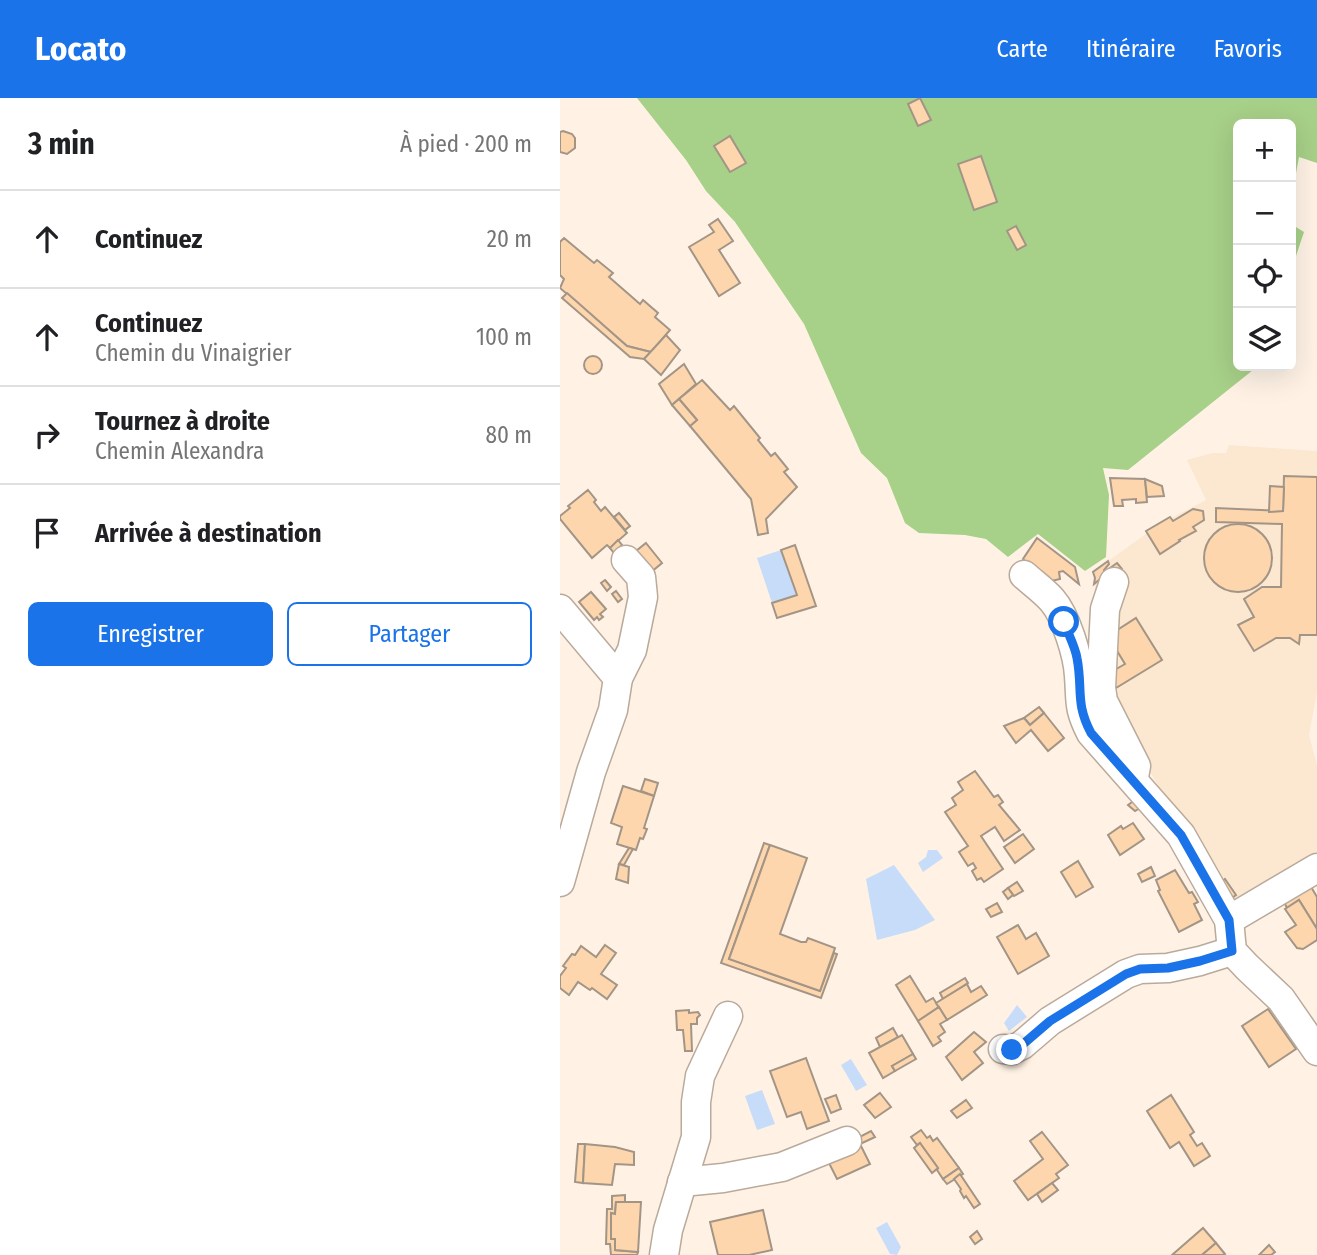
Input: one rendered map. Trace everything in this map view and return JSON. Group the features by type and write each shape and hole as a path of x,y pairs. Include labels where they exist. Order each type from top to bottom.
{"street":[{"path":"560,882 591,772 613,710 618,678 632,650 643,597 641,577 626,559"},
{"path":"1024,575 1054,602 1077,655 1079,699 1082,715 1091,733 1181,835 1229,920 1232,951 1282,999 1317,1051"},
{"path":"1114,582 1105,610 1101,688 1104,701 1136,766 1133,783"},
{"path":"560,609 618,678"},
{"path":"1229,920 1317,868"},
{"path":"1003,1049 1012,1050 1022,1045 1050,1021 1126,974 1140,969 1168,968 1232,951"},
{"path":"664,1255 667,1230 696,1137 700,1076 728,1016"},
{"path":"682,1182 723,1178 782,1167 847,1140"}],"shaded area":[{"path":"1229,445 1317,451 1317,692 1309,735 1317,765 1317,855 1233,907 1166,800 1095,668 1093,572 1147,533 1146,531 1206,500 1187,460 1212,453 1226,453"}],"green space":[{"path":"637,98 1317,98 1317,163 1299,157 1296,173 1296,119 1233,119 1233,371 1252,371 1128,470 1103,468 1109,495 1106,557 1085,571 1038,534 1008,557 986,539 965,535 919,533 905,523 887,478 861,453 804,324 735,222 706,191 686,160"},
{"path":"1296,227 1304,232 1296,256"}],"water":[{"path":"781,550 797,595 772,603 757,558"},
{"path":"928,850 937,850 943,858 923,872 918,863 926,857"},
{"path":"894,865 935,920 915,930 877,940 866,879"},
{"path":"1017,1005 1027,1017 1009,1031 1004,1023"},
{"path":"851,1059 867,1085 856,1091 841,1065"},
{"path":"762,1090 775,1124 757,1130 745,1096"},
{"path":"887,1222 901,1247 897,1255 890,1254 876,1228"}],"building":[{"path":"920,98 931,120 918,126 908,104"},
{"path":"560,132 575,138 575,148 567,154 560,152"},
{"path":"730,136 746,163 730,172 714,146"},
{"path":"981,156 997,202 974,210 958,164"},
{"path":"718,219 733,241 719,250 740,283 719,296 689,247 714,232 709,225"},
{"path":"1016,226 1026,245 1017,250 1007,231"},
{"path":"564,238 594,263 597,260 613,273 609,277 640,304 643,300 658,313 655,317 670,330 651,352 627,346 560,288 564,279 560,275 560,242"},
{"path":"567,293 627,346 651,352 644,359 630,357 562,298"},
{"path":"666,335 680,350 661,375 644,359"},
{"path":"593,356 599,359 602,365 599,371 593,374 587,371 584,365 587,359"},
{"path":"684,364 696,384 672,405 659,384"},
{"path":"702,380 730,410 734,406 771,456 775,453 788,469 784,472 797,487 766,519 768,533 758,535 751,499 690,426 697,420 679,399"},
{"path":"679,399 697,420 690,426 672,405"},
{"path":"1284,476 1317,477 1317,635 1300,635 1299,644 1290,638 1276,638 1254,651 1238,625 1254,617 1244,599 1262,587 1281,587 1282,524 1216,522 1216,508 1283,511"},
{"path":"1110,478 1145,479 1147,502 1136,503 1136,499 1122,500 1123,506 1114,506"},
{"path":"1145,479 1162,486 1164,496 1147,497"},
{"path":"1270,486 1284,487 1283,511 1269,512"},
{"path":"588,490 601,511 605,507 627,533 610,548 607,545 592,558 560,519 570,508 568,506"},
{"path":"1193,509 1203,511 1204,520 1193,527 1196,531 1160,554 1146,531 1170,517 1173,521"},
{"path":"619,513 630,526 625,530 614,517"},
{"path":"1238,524 1251,527 1262,534 1269,545 1272,558 1269,571 1262,582 1251,589 1238,592 1225,589 1214,582 1207,571 1204,558 1207,545 1214,534 1225,527"},
{"path":"1037,538 1075,567 1079,584 1063,571 1059,572 1060,579 1047,582 1039,577 1023,559"},
{"path":"618,540 622,545 614,553 610,548"},
{"path":"646,543 662,563 650,573 636,551"},
{"path":"795,545 816,606 777,618 772,603 797,595 781,550"},
{"path":"1108,561 1104,576 1094,584 1093,572"},
{"path":"1117,563 1122,569 1121,574 1110,572 1110,568"},
{"path":"605,580 611,587 607,591 601,583"},
{"path":"616,591 622,599 618,602 612,594"},
{"path":"591,592 606,609 600,614 603,617 599,620 597,617 594,620 579,602"},
{"path":"1136,618 1162,660 1116,688 1110,680 1111,672 1125,664 1108,636"},
{"path":"1039,707 1044,713 1030,725 1024,718"},
{"path":"1044,713 1064,738 1048,751 1031,730 1016,743 1004,726 1024,718 1030,725"},
{"path":"975,771 994,797 998,795 1003,802 999,805 1020,830 1004,841 995,827 981,836 1003,869 984,882 981,878 977,880 972,871 976,868 973,863 968,866 959,852 968,846 945,812 956,805 952,798 963,790 958,782"},
{"path":"645,779 658,783 654,796 641,791"},
{"path":"623,786 654,796 644,828 647,829 636,850 617,844 622,827 611,823"},
{"path":"1139,797 1145,805 1135,811 1128,805"},
{"path":"1133,823 1144,839 1120,855 1108,835 1121,826 1123,829"},
{"path":"1023,834 1034,849 1015,863 1004,847"},
{"path":"764,843 770,845 729,959 820,991 834,953 837,954 821,998 721,963"},
{"path":"770,845 807,858 780,934 801,942 806,942 808,938 835,948 820,991 729,959"},
{"path":"629,848 633,849 624,865 619,864"},
{"path":"1078,861 1093,887 1076,897 1061,872"},
{"path":"619,864 629,867 628,883 616,879"},
{"path":"1151,867 1155,876 1142,882 1138,874"},
{"path":"1175,870 1198,902 1194,904 1202,920 1179,932 1158,891 1160,890 1156,880"},
{"path":"1225,879 1236,895 1228,901 1217,885"},
{"path":"1307,880 1317,897 1317,929 1299,900 1287,908 1280,894"},
{"path":"1017,882 1023,891 1014,896 1008,888"},
{"path":"1008,888 1013,895 1008,899 1003,892"},
{"path":"1299,900 1317,929 1317,940 1303,949 1297,948 1285,932 1296,925 1285,909"},
{"path":"997,903 1002,912 991,917 986,909"},
{"path":"1018,925 1026,939 1036,933 1049,956 1018,974 997,937"},
{"path":"605,945 616,953 601,974 617,985 607,999 578,982 569,995 560,988 560,976 566,968 563,966 572,954 575,955 581,946 596,957"},
{"path":"910,976 926,1002 933,998 939,1007 918,1021 896,985"},
{"path":"965,978 968,983 943,999 940,993"},
{"path":"967,984 971,992 981,986 987,995 947,1020 936,1003"},
{"path":"939,1007 947,1020 940,1024 945,1032 938,1037 941,1041 933,1046 918,1021"},
{"path":"1268,1009 1296,1049 1269,1067 1242,1026"},
{"path":"689,1010 689,1013 698,1012 700,1015 697,1024 691,1024 692,1051 685,1051 683,1030 677,1030 676,1011"},
{"path":"893,1028 898,1037 880,1047 876,1038"},
{"path":"974,1032 986,1042 974,1052 983,1063 962,1080 946,1057"},
{"path":"902,1035 913,1054 892,1066 895,1071 883,1078 869,1053"},
{"path":"913,1054 916,1059 895,1071 892,1066"},
{"path":"806,1058 829,1121 807,1129 801,1112 787,1117 770,1071"},
{"path":"880,1093 891,1107 875,1118 864,1105"},
{"path":"836,1095 841,1109 831,1113 825,1099"},
{"path":"1171,1095 1194,1132 1190,1135 1197,1146 1202,1143 1210,1156 1194,1166 1179,1142 1170,1148 1147,1111"},
{"path":"966,1100 972,1108 957,1118 951,1111"},
{"path":"921,1130 933,1141 937,1138 959,1168 943,1179 920,1143 917,1145 911,1137"},
{"path":"871,1131 875,1137 860,1144 870,1164 837,1179 825,1155"},
{"path":"1042,1132 1068,1165 1056,1174 1059,1178 1028,1200 1014,1181 1043,1159 1030,1141"},
{"path":"920,1143 938,1168 932,1173 914,1148"},
{"path":"578,1144 585,1144 583,1183 575,1182"},
{"path":"585,1144 634,1152 634,1165 615,1164 612,1185 583,1183"},
{"path":"959,1168 963,1174 947,1184 943,1179"},
{"path":"960,1174 980,1204 974,1208 966,1196 964,1198 954,1179"},
{"path":"1052,1183 1058,1190 1042,1202 1037,1194"},
{"path":"625,1195 625,1202 616,1202 615,1214 611,1213 611,1239 615,1239 615,1250 638,1252 637,1255 611,1255 610,1244 606,1244 607,1209 612,1209 612,1196"},
{"path":"616,1202 641,1202 638,1252 615,1250 615,1239 611,1239 611,1213 615,1214"},
{"path":"763,1210 772,1250 749,1255 718,1255 710,1222"},
{"path":"1203,1228 1216,1243 1202,1255 1172,1255"},
{"path":"977,1231 982,1239 975,1244 970,1237"},
{"path":"1216,1243 1225,1254 1202,1255"},
{"path":"1269,1245 1275,1252 1271,1255 1259,1255"}],"route":[{"path":"1012,1050 1050,1021 1126,974 1140,969 1168,968 1232,951 1229,920 1181,835 1091,733 1082,715 1079,699 1077,655 1064,622"}]}
